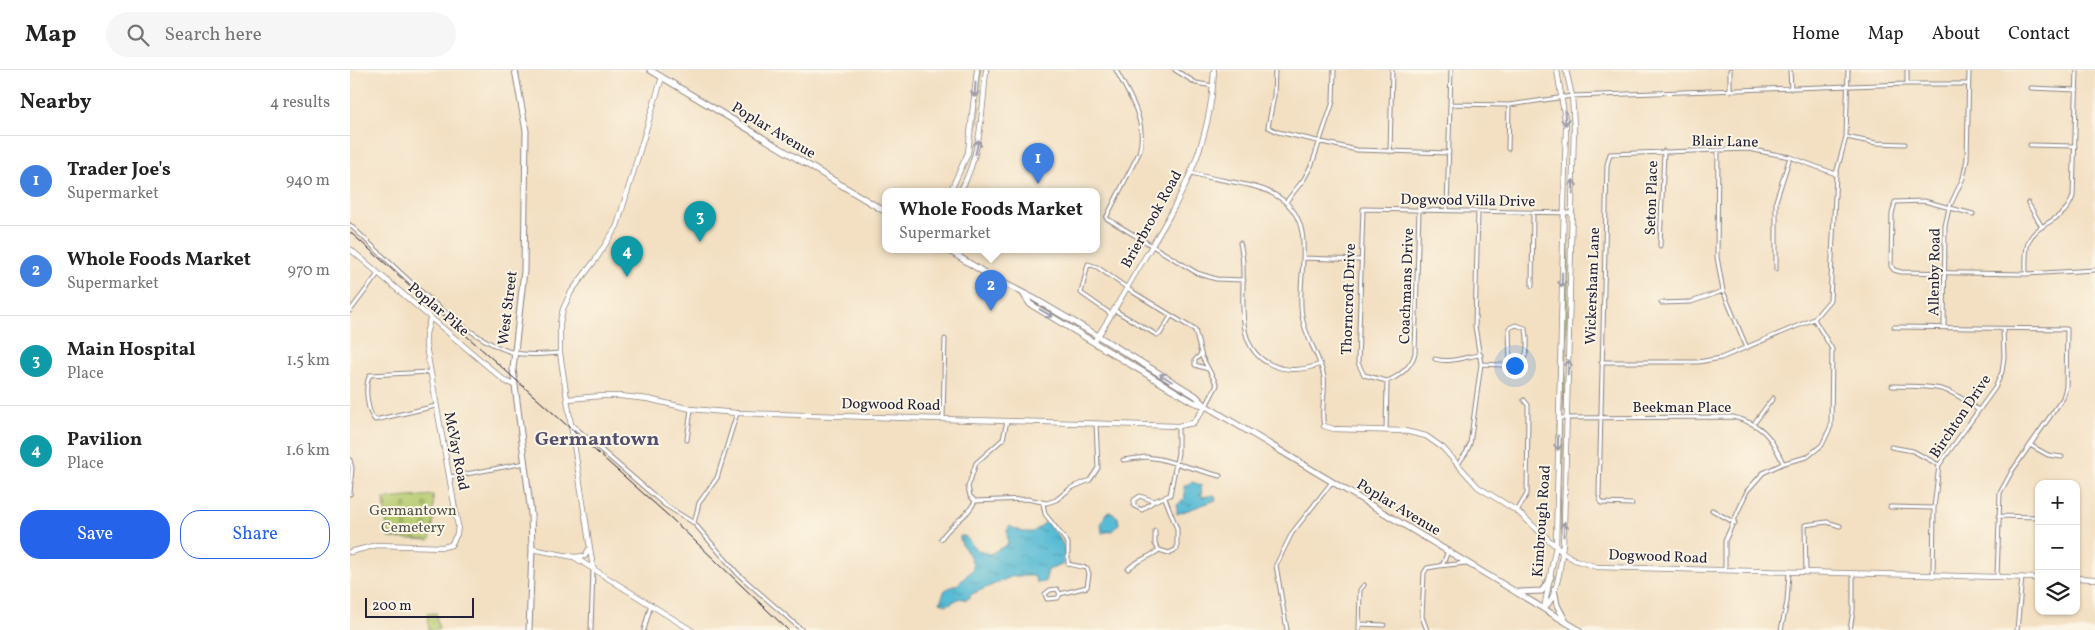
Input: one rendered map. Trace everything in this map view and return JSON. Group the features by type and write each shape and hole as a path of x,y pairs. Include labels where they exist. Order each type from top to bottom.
{"main road":[{"name":"West Street","path":"515,70 526,130 524,271 514,353 514,385 532,549 529,630"},
{"name":"Poplar Avenue","path":"650,70 882,210"},
{"path":"662,77 664,70"},
{"name":"Poplar Avenue","path":"953,253 1098,336 1196,396 1206,406 1580,630"},
{"name":"Poplar Avenue","path":"1024,295 1030,304 1192,402 1206,406"},
{"path":"1517,592 1536,593 1542,591 1551,577"},
{"path":"1554,588 1557,605 1566,622"}],"street":[{"path":"952,188 968,153 977,70"},
{"path":"962,188 976,154 981,129 986,70"},
{"path":"1116,70 1137,110 1142,128 1142,142 1139,153 1106,218 1202,276 1244,280"},
{"path":"1175,70 1196,83 1213,86"},
{"name":"Brierbrook Road","path":"1094,342 1152,247 1192,173 1206,131 1214,70"},
{"path":"1275,70 1274,96 1268,128 1357,150 1449,153"},
{"path":"1286,202 1308,173 1320,142 1333,102 1334,70"},
{"path":"1390,152 1392,70"},
{"path":"1447,210 1451,70"},
{"name":"Kimbrough Road","path":"1544,609 1556,545 1566,126 1563,97 1557,70"},
{"name":"Kimbrough Road","path":"1544,609 1548,606 1554,588 1562,552 1574,126 1572,96 1566,70"},
{"path":"1730,70 1730,91"},
{"path":"1790,70 1790,89"},
{"path":"1601,362 1698,362 1721,358 1814,319 1830,300 1836,174 1846,137 1848,70"},
{"path":"1907,70 1907,84"},
{"name":"Allenby Road","path":"1944,328 1945,226 1949,208 1963,178 1967,159 1969,70"},
{"path":"2026,274 2027,244 2031,237 2042,227 2066,212 2073,196 2077,70"},
{"path":"591,630 593,568 560,353 560,323 563,309 571,292 610,238 622,213 645,128 662,77"},
{"path":"1450,104 1508,105 1572,96 1907,84 1968,84"},
{"path":"2031,88 2076,90"},
{"path":"1508,105 1508,149"},
{"path":"1846,137 1905,144"},
{"path":"2030,145 2075,146"},
{"name":"Blair Lane","path":"1610,154 1748,149 1790,157 1836,174"},
{"path":"1718,150 1717,256 1723,291 1747,348"},
{"name":"Seton Place","path":"1660,246 1664,152"},
{"name":"Wickersham Lane","path":"1610,154 1607,165 1599,495 1601,503 1632,504"},
{"path":"1776,269 1776,201 1790,157"},
{"path":"1192,173 1268,192 1286,202 1297,214 1301,225 1303,258 1301,314 1305,330 1321,364 1324,379 1324,426"},
{"path":"1972,214 1924,201 1895,202 1892,222 1891,266 1894,270 1901,272 1945,273 2026,274 2095,270"},
{"path":"2028,203 2042,227"},
{"name":"Dogwood Villa Drive","path":"1363,209 1572,213"},
{"name":"Thorncroft Drive","path":"1363,209 1358,363 1364,375 1387,381"},
{"name":"Coachmans Drive","path":"1387,381 1403,372 1413,360 1415,353 1419,209"},
{"path":"1457,464 1466,453 1470,444 1481,364 1475,326 1478,212"},
{"path":"1532,286 1533,213"},
{"path":"350,225 470,333 514,353 532,355 560,353"},
{"path":"1240,243 1245,259 1244,331 1252,350 1257,356 1270,364 1286,369 1321,364"},
{"name":"Poplar Pike","path":"350,249 504,381 514,385"},
{"path":"1303,258 1361,260"},
{"path":"1171,316 1160,334 1157,335 1112,312 1082,293 1088,264 1097,267 1194,330 1201,354 1217,387 1206,406"},
{"path":"350,311 378,274"},
{"path":"1661,303 1691,302 1723,291"},
{"name":"McVay Road","path":"350,551 378,545 433,547 450,545 457,534 458,526 450,477 430,372 426,340 430,319"},
{"path":"1726,570 1725,541 1735,523 1747,491 1763,473 1784,463 1806,456 1822,445 1831,426 1832,349 1814,319"},
{"path":"1481,364 1510,364 1520,362 1526,357 1526,330 1516,324 1509,328 1510,364"},
{"path":"1894,326 2067,329 2063,398 2030,445 2000,493 1997,576"},
{"name":"Birchton Drive","path":"1933,576 1934,508 1939,465 1995,388 2002,372 2004,357 2003,329"},
{"path":"943,418 945,339"},
{"path":"1201,354 1195,360 1195,365 1208,368"},
{"path":"1435,359 1447,362 1467,356 1481,355"},
{"path":"430,372 370,375 366,385 371,415 375,420 436,406"},
{"path":"1386,431 1387,381"},
{"path":"1892,386 1940,387 1957,394 1978,410"},
{"name":"Dogwood Road","path":"568,399 620,396 648,399 691,408 737,413 1178,426 1194,423 1206,406"},
{"path":"1773,398 1755,422 1773,442 1784,463"},
{"path":"1517,511 1527,494 1528,406 1524,400"},
{"path":"687,440 691,408"},
{"path":"694,522 699,503 717,478 737,413"},
{"name":"Beekman Place","path":"1559,418 1733,416 1755,422"},
{"path":"1007,420 1002,439 976,463 968,487 970,496 976,501 1023,499 1043,503 1056,500 1071,488 1090,480 1098,468 1096,423"},
{"path":"571,424 665,505 694,522 738,574 802,630"},
{"path":"1154,501 1140,496 1134,500 1134,506 1142,510 1154,501 1166,498 1171,492 1176,463 1178,426"},
{"name":"Dogwood Road","path":"1324,426 1334,429 1412,432 1426,436 1442,448 1478,487 1517,511 1562,552 1575,560 1597,567 2035,578"},
{"path":"2030,445 2048,455 2062,457"},
{"path":"1891,447 1913,451 1939,465"},
{"path":"1123,460 1146,457 1176,463 1220,476"},
{"path":"350,460 352,468 350,494"},
{"path":"450,477 524,463"},
{"path":"1287,630 1276,565 1292,534 1332,481"},
{"path":"1155,531 1155,544 1159,550 1169,553 1174,551 1179,543 1177,529 1166,498"},
{"path":"941,540 949,527 969,511 976,501"},
{"path":"1043,503 1045,514 1068,543 1068,564 1087,568 1090,574 1087,587 1060,594 1058,598 1052,600 1047,599 1045,594 1052,589 1057,589 1060,594"},
{"path":"1890,507 1934,508"},
{"path":"1712,510 1735,523"},
{"path":"1998,516 2035,516"},
{"path":"1806,573 1805,525 1827,522 1840,526"},
{"path":"532,549 574,557 585,556 590,545"},
{"path":"1128,569 1134,562 1152,556 1159,550"},
{"path":"1439,566 1446,560 1448,550"},
{"path":"574,557 691,630"},
{"path":"1427,630 1422,617 1424,573 1427,568 1468,563"},
{"path":"1782,630 1787,602 1789,572"},
{"path":"1850,630 1853,611 1853,574"},
{"path":"2017,630 2022,577"},
{"path":"2080,578 2095,578"},
{"path":"1359,630 1360,590 1364,585"},
{"path":"644,630 652,604"},
{"path":"1359,624 1384,625"}],"green space":[{"path":"979,70 981,70 978,124"},
{"path":"1567,220 1569,254 1564,411 1562,376"},
{"path":"1562,424 1564,426 1561,536 1560,426"},
{"name":"Germantown Cemetery","path":"433,495 434,519 430,540 388,538 384,499"},
{"path":"436,613 439,630 429,630 427,614"}],"water":[{"path":"1192,482 1201,485 1202,497 1215,495 1216,500 1177,514 1177,505 1185,498 1184,486"},
{"path":"1110,512 1118,517 1119,524 1112,531 1102,533 1101,525 1106,513"},
{"path":"1046,522 1062,542 1065,553 1062,565 1048,570 1045,582 1037,583 1034,576 1013,576 972,594 967,600 960,598 947,605 940,602 945,590 958,584 973,569 973,563 960,540 960,536 965,536 978,551 990,554 1008,544 1007,531 1009,526 1023,532 1033,532"}],"railway":[{"path":"350,232 672,519 788,630"}],"place":[{"name":"Trader Joe's","path":"1038,184"},
{"name":"Main Hospital","path":"700,242"},
{"name":"Pavilion","path":"627,277"},
{"name":"Whole Foods Market","path":"991,311"}],"district":[{"name":"Germantown","path":"597,438"}]}
